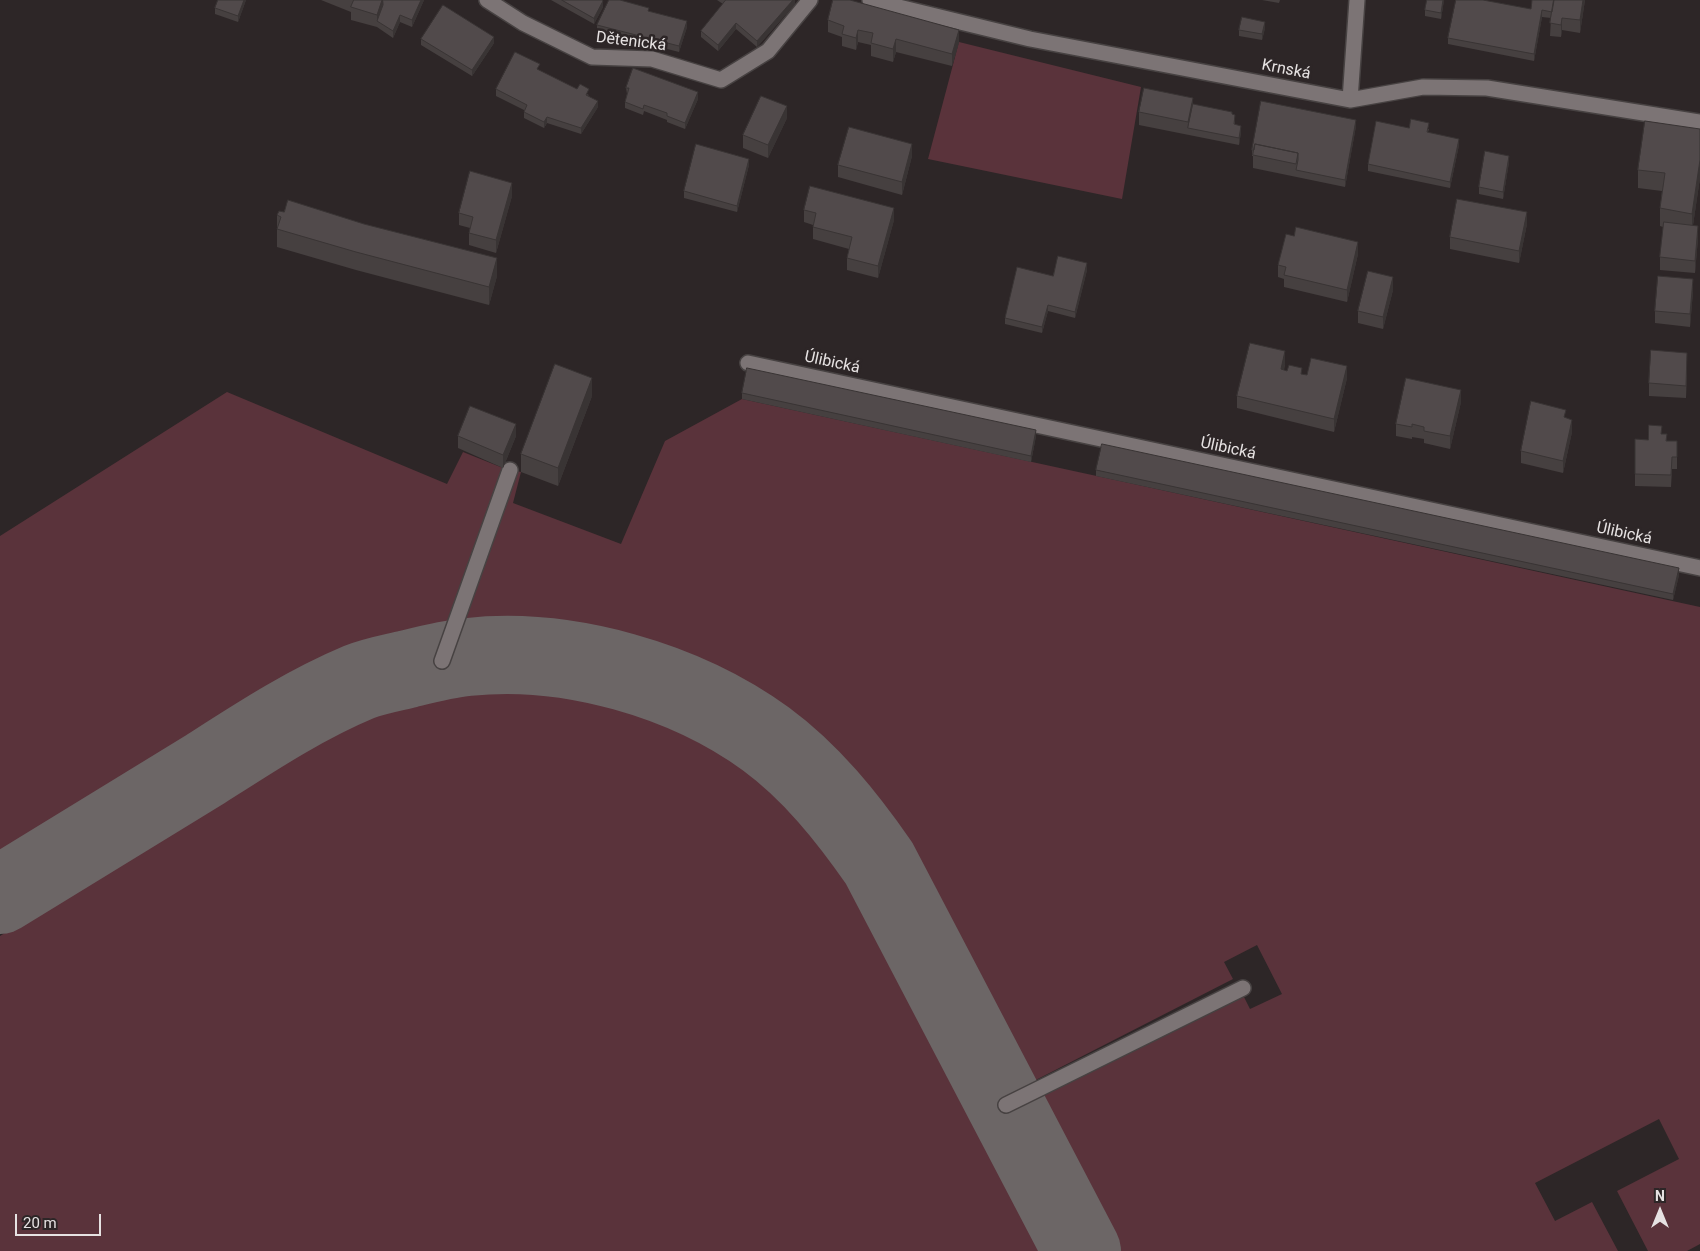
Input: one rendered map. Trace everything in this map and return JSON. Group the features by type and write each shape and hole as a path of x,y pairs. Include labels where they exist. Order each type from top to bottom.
{"street":[{"name":"Dětenická","path":"487,0 523,23 592,57 652,59 721,80 768,51 810,0"},
{"name":"Krnská","path":"870,0 1030,38 1350,100 1423,87 1487,88 1700,122"},
{"path":"1350,100 1357,0"},
{"name":"Úlibická","path":"748,363 1700,568"},
{"path":"442,661 510,470"},
{"path":"1006,1105 1243,988"}],"shaded area":[{"path":"959,42 1141,87 1122,199 928,159"},
{"path":"227,392 447,484 463,452 503,468 452,617 444,630 376,647 326,665 263,697 0,859 0,536"},
{"path":"742,399 1700,607 1700,1244 1687,1251 1648,1251 1617,1191 1679,1159 1659,1119 1535,1183 1555,1221 1592,1202 1618,1251 1116,1251 1036,1100 1240,989 1250,1009 1282,994 1257,945 1224,962 1233,979 1028,1084 904,851 877,810 851,778 813,742 781,716 738,686 686,662 632,644 576,631 507,625 463,629 465,611 516,471 521,472 513,503 621,544 665,441"},
{"path":"469,692 573,695 633,711 693,736 749,771 805,818 848,870 1046,1251 0,1251 0,936 342,727 383,711"}],"building":[{"path":"218,0 244,0 238,16 215,8"},
{"path":"354,0 382,0 377,15 351,7"},
{"path":"383,0 421,0 412,20 400,15 393,31 377,21"},
{"path":"562,0 602,0 603,1 594,18"},
{"path":"609,0 620,0 649,8 648,11 687,21 679,46 597,25"},
{"path":"726,0 793,0 757,41 736,23 718,45 701,31"},
{"path":"833,0 850,0 959,30 952,54 896,39 893,49 871,43 873,33 858,30 856,38 842,34 844,26 828,20"},
{"path":"1427,0 1443,0 1441,13 1425,10"},
{"path":"1456,0 1483,0 1531,9 1532,0 1554,0 1552,12 1542,10 1534,54 1448,38"},
{"path":"1554,0 1583,0 1580,20 1562,18 1561,25 1550,23"},
{"path":"443,5 494,37 472,70 421,39"},
{"path":"1242,17 1265,22 1262,34 1239,30"},
{"path":"515,52 540,64 537,69 577,89 580,84 589,89 586,95 598,101 581,128 547,117 544,122 524,112 527,105 496,89"},
{"path":"633,68 698,92 685,123 667,116 667,113 644,105 643,109 625,102 629,88 626,88"},
{"path":"1144,88 1193,98 1188,122 1139,112"},
{"path":"761,96 787,106 768,145 743,135"},
{"path":"1261,101 1356,120 1345,180 1296,170 1298,153 1255,144 1254,150 1252,150"},
{"path":"1193,104 1232,112 1235,115 1234,124 1241,126 1239,138 1188,128"},
{"path":"1411,119 1429,123 1427,132 1459,139 1450,182 1368,164 1376,121 1409,128"},
{"path":"1645,121 1700,129 1700,160 1692,214 1660,208 1665,173 1638,170"},
{"path":"849,127 912,144 902,182 838,165"},
{"path":"696,144 749,159 737,206 684,191"},
{"path":"1255,144 1298,153 1296,164 1253,155"},
{"path":"1485,151 1509,156 1503,192 1479,187"},
{"path":"470,171 512,183 496,240 469,233 473,217 459,213"},
{"path":"810,186 894,208 878,266 847,258 852,237 813,227 816,213 804,210"},
{"path":"1457,199 1527,212 1519,251 1450,237"},
{"path":"288,200 364,224 497,258 489,287 277,229 281,217 277,215 279,211 284,212"},
{"path":"1664,222 1698,226 1695,261 1660,257"},
{"path":"1296,227 1358,242 1347,290 1284,275 1286,267 1278,265 1286,234 1294,236"},
{"path":"1058,256 1087,263 1075,312 1048,305 1042,327 1005,318 1017,267 1053,276"},
{"path":"1368,271 1393,277 1383,317 1358,311"},
{"path":"1658,276 1693,279 1690,314 1655,311"},
{"path":"1250,343 1285,351 1281,369 1287,371 1289,365 1302,368 1301,374 1307,375 1311,358 1347,366 1334,419 1237,396"},
{"path":"1651,350 1687,353 1686,386 1649,383"},
{"path":"555,364 592,378 558,468 521,454"},
{"path":"747,368 1036,430 1031,456 742,393"},
{"path":"1406,378 1461,390 1450,436 1424,431 1424,427 1412,424 1412,427 1396,424"},
{"path":"1531,401 1566,410 1564,417 1572,420 1563,461 1521,451"},
{"path":"470,406 516,424 503,455 458,436"},
{"path":"1649,425 1662,426 1661,434 1667,434 1666,441 1677,441 1677,457 1672,457 1671,475 1635,474 1635,439 1648,440"},
{"path":"1102,444 1679,568 1673,594 1096,470"}],"taxiway":[{"path":"0,895 280,723 339,691 371,678 453,659 506,655 545,657 584,663 624,672 662,684 734,718 766,739 813,781 841,812 867,846 879,863 1082,1251"}]}
